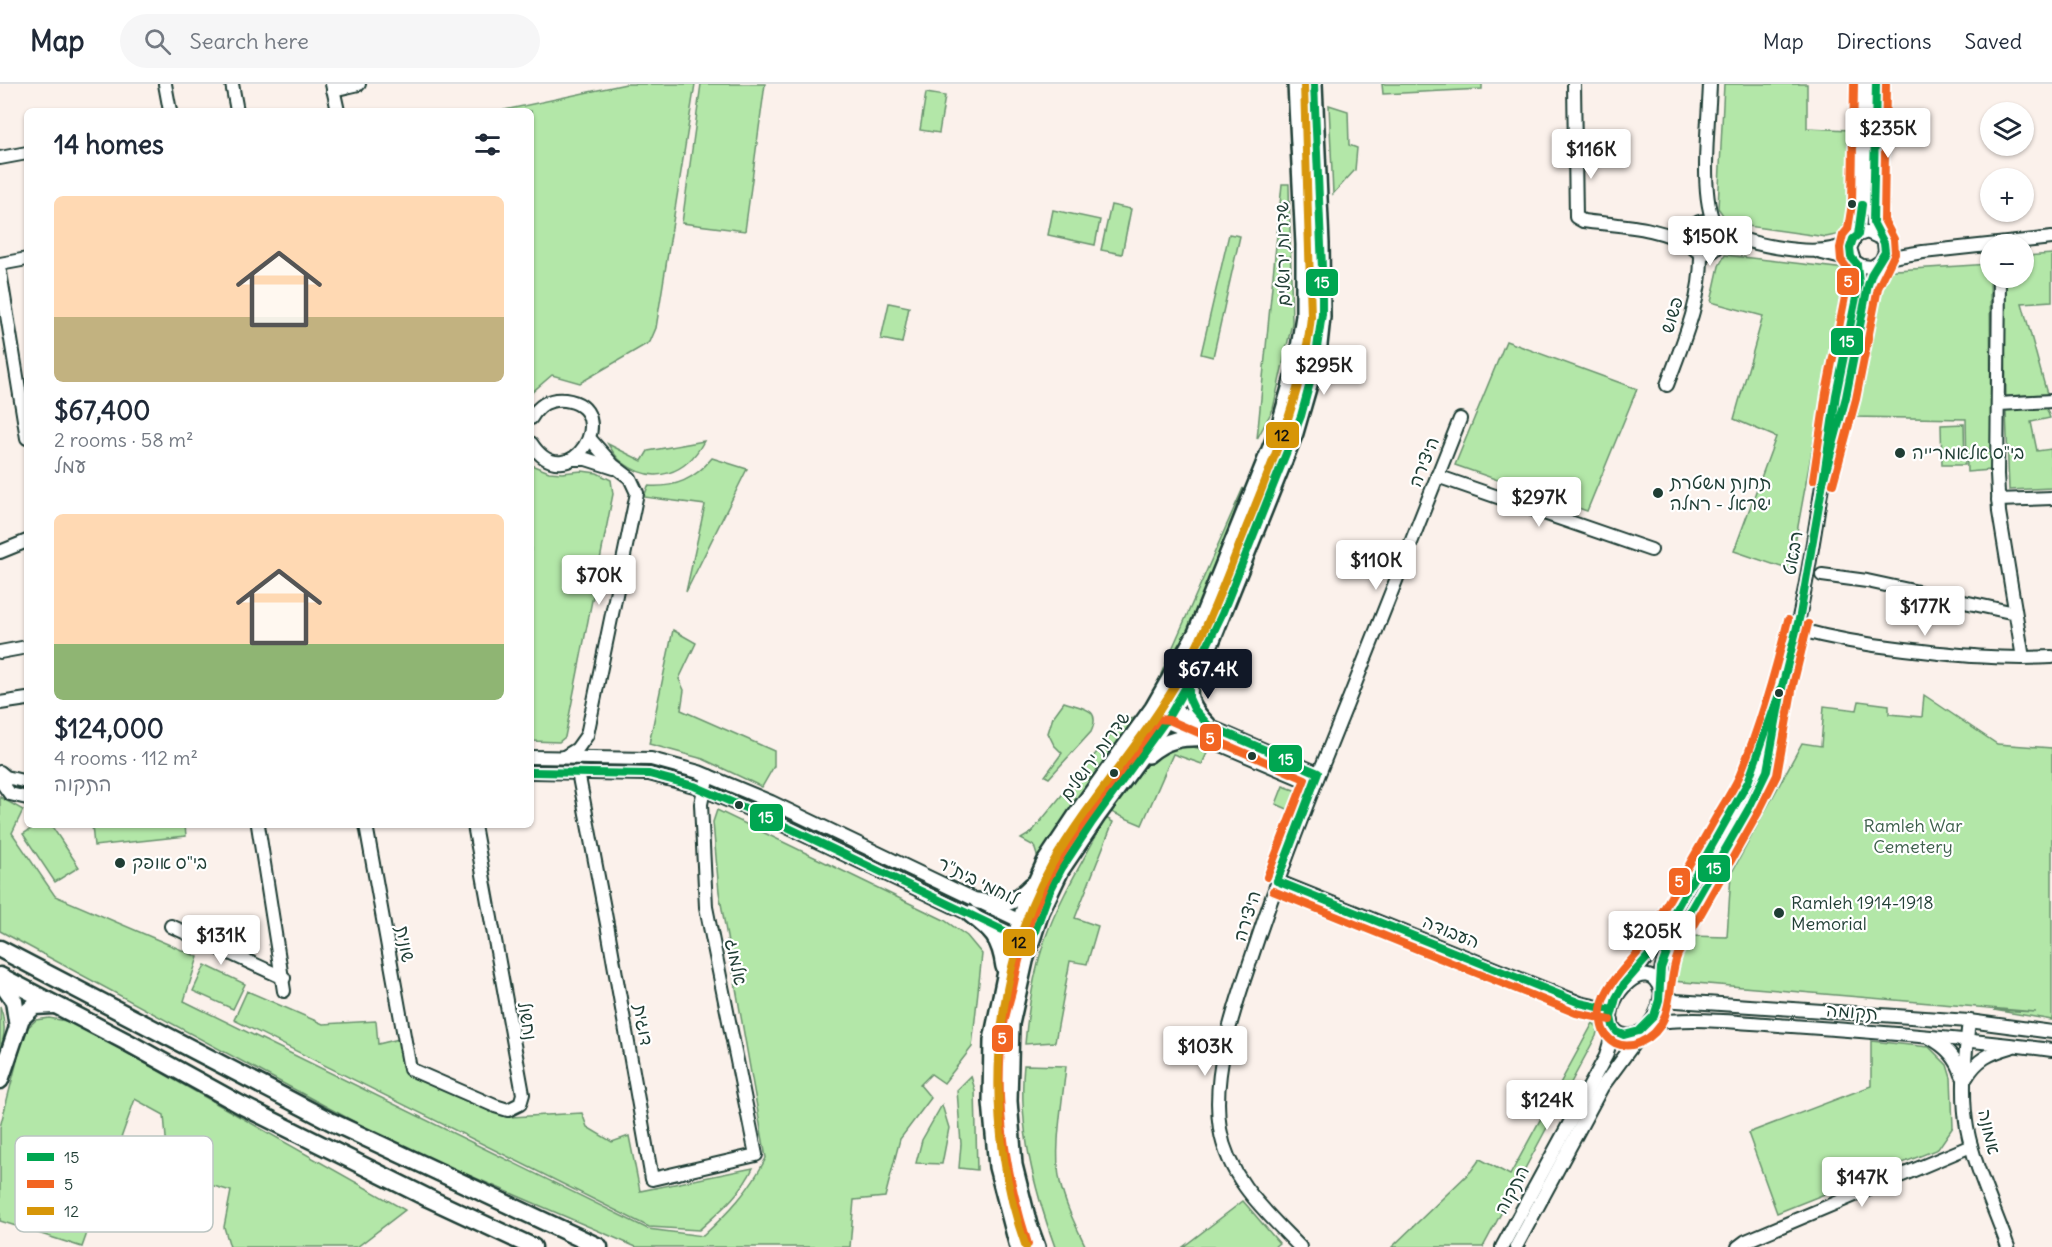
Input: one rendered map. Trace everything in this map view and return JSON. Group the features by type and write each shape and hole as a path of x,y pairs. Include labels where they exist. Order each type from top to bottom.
{"highway":[{"path":"0,949 332,1122 599,1247"},
{"path":"0,976 243,1106 428,1198 533,1247"},
{"path":"0,981 14,1001 18,1028"},
{"path":"0,1080 21,1018 34,1006 55,1005"}],"main road":[{"name":"שדרות ירושלים","path":"1018,1247 997,1167 991,1102 992,1040 1002,989 1018,928 1036,881 1062,836 1153,708 1182,660 1209,603 1279,427 1296,367 1304,316 1305,283 1296,84"},
{"name":"שדרות ירושלים","path":"1037,1247 1026,1215 1014,1165 1009,1101 1011,1024 1025,961 1041,912 1061,870 1169,715 1192,678 1221,620 1295,433 1319,345 1322,317 1314,84"},
{"path":"1130,770 1165,743 1206,732 1189,698 1192,678"},
{"path":"974,907 1004,905 1020,897 1036,881"},
{"path":"974,907 998,941 1005,968 1002,989"}],"street":[{"path":"165,84 169,108"},
{"path":"232,84 236,108"},
{"path":"337,108 333,87 359,84"},
{"path":"1574,84 1576,217 1583,221 1658,231 1677,237 1697,250 1711,252 1716,249 1751,243 1808,249 1836,248 1856,237 1872,233 1894,249 1923,252"},
{"path":"1710,84 1706,192 1708,211 1720,241 1716,249"},
{"path":"1856,263 1850,248 1856,237 1863,201 1865,84"},
{"path":"1876,84 1873,222 1885,252 1879,263"},
{"path":"0,158 24,154"},
{"path":"1697,250 1689,238 1706,192"},
{"path":"1658,231 1693,227 1706,222 1751,243"},
{"path":"2034,240 2052,238"},
{"path":"1808,249 1867,267 1892,257 1980,246"},
{"name":"פשוש","path":"1667,385 1692,317 1701,274 1697,250"},
{"path":"0,264 24,260"},
{"name":"רבאט","path":"1627,982 1642,966 1656,944 1743,792 1755,767 1783,683 1797,629 1836,394 1859,282 1856,263"},
{"name":"רבאט","path":"1823,482 1845,397 1868,285 1879,263"},
{"path":"0,272 22,372 24,398"},
{"path":"1999,288 1998,500 2023,658"},
{"path":"534,413 542,404 557,399 571,400 584,410 591,426 590,438 584,451 572,459 561,462 549,460 535,453"},
{"path":"1999,404 2052,400"},
{"name":"היצירה","path":"1300,1247 1242,1184 1225,1150 1220,1128 1222,1060 1240,992 1277,881 1460,419"},
{"path":"564,757 578,749 587,735 636,506 637,493 630,478 613,465 590,438"},
{"path":"572,459 595,461 621,471"},
{"path":"1437,477 1651,550"},
{"path":"1998,500 2052,498"},
{"path":"0,539 24,541"},
{"path":"0,552 24,541"},
{"path":"1822,575 1867,581 2016,613"},
{"path":"1797,629 1836,640 1972,657 2052,657"},
{"path":"0,652 24,648"},
{"name":"רבאט","path":"1661,992 1661,972 1668,949 1749,808 1767,771 1783,683"},
{"path":"0,708 0,701 24,699"},
{"path":"1153,708 1316,778"},
{"path":"587,735 594,750 603,757"},
{"name":"לוחמי בית\"ר","path":"534,757 651,759 710,776 771,802 1033,937"},
{"path":"0,772 6,777 24,781"},
{"name":"לוחמי בית\"ר","path":"534,772 649,774 704,789 974,907"},
{"name":"דוגית","path":"578,772 652,1179 756,1155"},
{"name":"אלמוג","path":"710,776 701,804 706,907 756,1155"},
{"path":"0,780 10,794 24,797"},
{"path":"171,926 284,985 258,828"},
{"name":"שונית","path":"367,828 410,1069"},
{"name":"נחשול","path":"410,1069 508,1110 520,1104 523,1094 475,828"},
{"name":"העבודה","path":"1277,881 1612,1015"},
{"path":"1647,976 1656,981 1661,992 1658,1008 1647,1026 1634,1035 1622,1035 1615,1029 1612,1015 1617,995 1627,982 1647,976"},
{"name":"תקומה","path":"1661,992 1676,1001 1969,1021 2052,1032"},
{"name":"התקוה","path":"1502,1247 1606,1056 1610,1042 1612,1015"},
{"name":"תקומה","path":"1647,1026 1697,1020 1966,1039 2052,1050"},
{"name":"אמונה","path":"1969,1021 1964,1082 1965,1112 1971,1146 2008,1247"},
{"name":"התקוה","path":"1516,1247 1602,1087 1647,1026"},
{"path":"1926,1036 1948,1050 1959,1065 1964,1082"},
{"path":"1964,1082 1972,1067 1980,1059 2015,1045"},
{"path":"1738,1247 1746,1241 1971,1146"}],"green space":[{"path":"626,84 695,84 656,328 650,342 580,383 552,375 534,390 534,108 514,108"},
{"path":"701,84 765,84 745,231 682,223"},
{"path":"1382,84 1482,84 1482,89 1383,94"},
{"path":"1724,84 1807,84 1807,128 1850,130 1846,233 1826,237 1733,224 1725,218 1718,208"},
{"path":"926,93 945,96 939,133 920,130"},
{"path":"1329,105 1348,111 1349,145 1357,148 1355,170 1333,194"},
{"path":"1282,184 1289,184 1292,323 1273,409 1257,439"},
{"path":"1111,205 1131,209 1122,254 1101,250"},
{"path":"1053,210 1100,220 1095,245 1048,235"},
{"path":"1229,234 1240,236 1213,357 1201,354"},
{"path":"2052,254 2052,301 2022,303 2047,394 2006,396 2004,288 2034,288 2034,255"},
{"path":"1725,255 1845,269 1790,570 1734,551 1776,437 1734,419 1763,316 1711,302 1719,266"},
{"path":"1980,265 1980,288 1990,288 1991,470 1967,472 1966,419 1853,417 1881,271"},
{"path":"889,303 909,307 902,343 881,339"},
{"path":"1506,341 1637,389 1587,511 1455,465"},
{"path":"2046,407 2050,418 2031,422 2037,451 2051,449 2052,488 2009,490 2006,410"},
{"path":"1964,424 1965,465 1942,465 1941,425"},
{"path":"704,441 689,461 669,473 658,475 634,470 614,454 608,444 642,461 648,451"},
{"path":"712,458 747,469 686,592 705,505 644,497 648,486 676,484 684,481 699,472"},
{"path":"534,466 549,472 597,473 611,480 613,494 565,737 559,742 534,741"},
{"path":"1243,488 1202,605 1162,684 1161,674"},
{"path":"673,630 696,643 679,679 684,690 681,710 774,751 774,766 762,787 703,759 649,744"},
{"name":"Ramleh War Cemetery","path":"1924,695 1997,744 2052,748 2052,1020 1994,1010 2036,1012 1672,981 1676,959 1690,936 1727,937 1731,874 1802,743 1821,746 1824,706 1857,710 1859,701 1889,705 1889,714 1922,717"},
{"path":"1064,702 1088,710 1094,718 1094,724 1091,732 1049,778 1045,776 1062,753 1054,745 1048,733 1053,717"},
{"path":"1138,718 1039,862 1034,846 1021,839 1031,833 1119,725 1127,719"},
{"path":"1186,745 1208,751 1202,764 1173,754 1142,825 1111,812 1136,773 1166,749"},
{"path":"1283,786 1300,792 1292,811 1276,804"},
{"path":"0,797 23,810 12,833 55,896 198,957 184,1001 648,1229 703,1236 738,1200 766,1158 719,892 713,822 717,810 944,920 967,936 982,954 972,1047 944,1083 931,1074 920,1085 931,1098 900,1139 885,1197 854,1200 850,1247 636,1247 392,1142 0,931"},
{"path":"1106,818 1113,822 1075,918 1098,926 1087,964 1070,961 1055,1042 1025,1044 1032,991 1045,939 1065,893"},
{"path":"32,828 53,828 79,867 55,882 23,834"},
{"path":"92,828 185,828 186,836 94,846"},
{"path":"205,965 245,984 233,1009 193,991"},
{"path":"247,991 323,1024 376,1021 378,1044 399,1039 404,1070 511,1117 582,1113 587,1127 612,1142 629,1136 640,1191 753,1168 736,1194 699,1230 649,1227 234,1020"},
{"path":"0,1006 4,1029 0,1052"},
{"path":"49,1018 72,1022 405,1210 357,1247 230,1247 224,1227 231,1191 213,1186 213,1136 166,1136 164,1115 135,1099 122,1136 15,1136 15,1226 0,1221 0,1127 25,1030 36,1020"},
{"path":"1593,1023 1598,1028 1596,1036 1483,1247 1392,1247 1471,1171 1480,1159 1510,1175"},
{"path":"1871,1041 1929,1047 1947,1065 1951,1078 1953,1127 1938,1149 1777,1213 1748,1133 1871,1086"},
{"path":"1024,1065 1066,1066 1059,1124 1058,1169 1065,1199 1086,1247 1055,1247 1047,1225 1029,1158 1023,1112"},
{"path":"971,1076 975,1090 977,1170 959,1168 961,1144 957,1090"},
{"path":"942,1105 949,1128 942,1164 916,1163 922,1140"},
{"path":"1243,1201 1279,1243 1274,1247 1183,1247"},
{"path":"35,1232 87,1232 82,1247"}],"transit line":[{"name":"12","path":"1026,1247 1012,1201 1003,1153 999,1103 999,1053 1005,1003 1015,954 1031,907 1052,864 1067,839 1152,721 1192,656 1222,589 1264,484 1293,402 1307,346 1311,317 1304,84"},
{"name":"15","path":"534,772 649,774 694,786 764,816 1015,936 1033,937 1049,893 1062,868 1169,716 1194,673 1222,614 1301,416 1314,368 1322,314 1314,84"},
{"name":"5","path":"1813,480 1826,393 1848,282 1847,268 1841,260 1840,248 1843,235 1848,229 1852,204 1854,84"},
{"name":"15","path":"1823,482 1846,397 1868,285 1872,273 1885,252 1884,243 1873,222 1876,84"},
{"name":"5","path":"1833,484 1856,399 1878,288 1895,253 1894,239 1884,220 1886,84"},
{"name":"15","path":"1823,482 1836,395 1859,283 1857,264 1851,257 1850,248 1853,239 1858,235 1862,205"},
{"name":"15","path":"1783,683 1800,615 1823,482"},
{"name":"5","path":"1788,620 1754,738 1739,777 1644,944 1607,991 1601,1010 1602,1028 1615,1043 1625,1045 1638,1043 1652,1035 1660,1026 1665,1015 1678,954 1777,775 1793,685 1808,624"},
{"name":"15","path":"1198,667 1189,686 1189,698 1194,709 1208,725 1318,773 1277,881"},
{"name":"15","path":"1783,683 1767,771 1749,808 1668,949 1661,968 1659,1000 1654,1016 1639,1031 1624,1035 1617,1032 1611,1017 1616,998 1624,984 1651,953 1748,782 1783,683"},
{"name":"5","path":"1028,1244 1013,1190 1003,1135 1000,1079 1004,1024 1020,956 1029,924 1056,864 1158,719 1169,720 1305,779 1267,877"},
{"name":"15","path":"1277,881 1580,1003 1612,1010"},
{"name":"5","path":"1273,891 1576,1013 1610,1020"}],"place":[{"name":"בי\"ס אלאמרייה","path":"1900,453"},
{"name":"תחנת משטרת ישראל - רמלה","path":"1658,493"},
{"name":"בי\"ס אופק","path":"120,863"},
{"name":"Ramleh 1914-1918 Memorial","path":"1779,913"}]}
